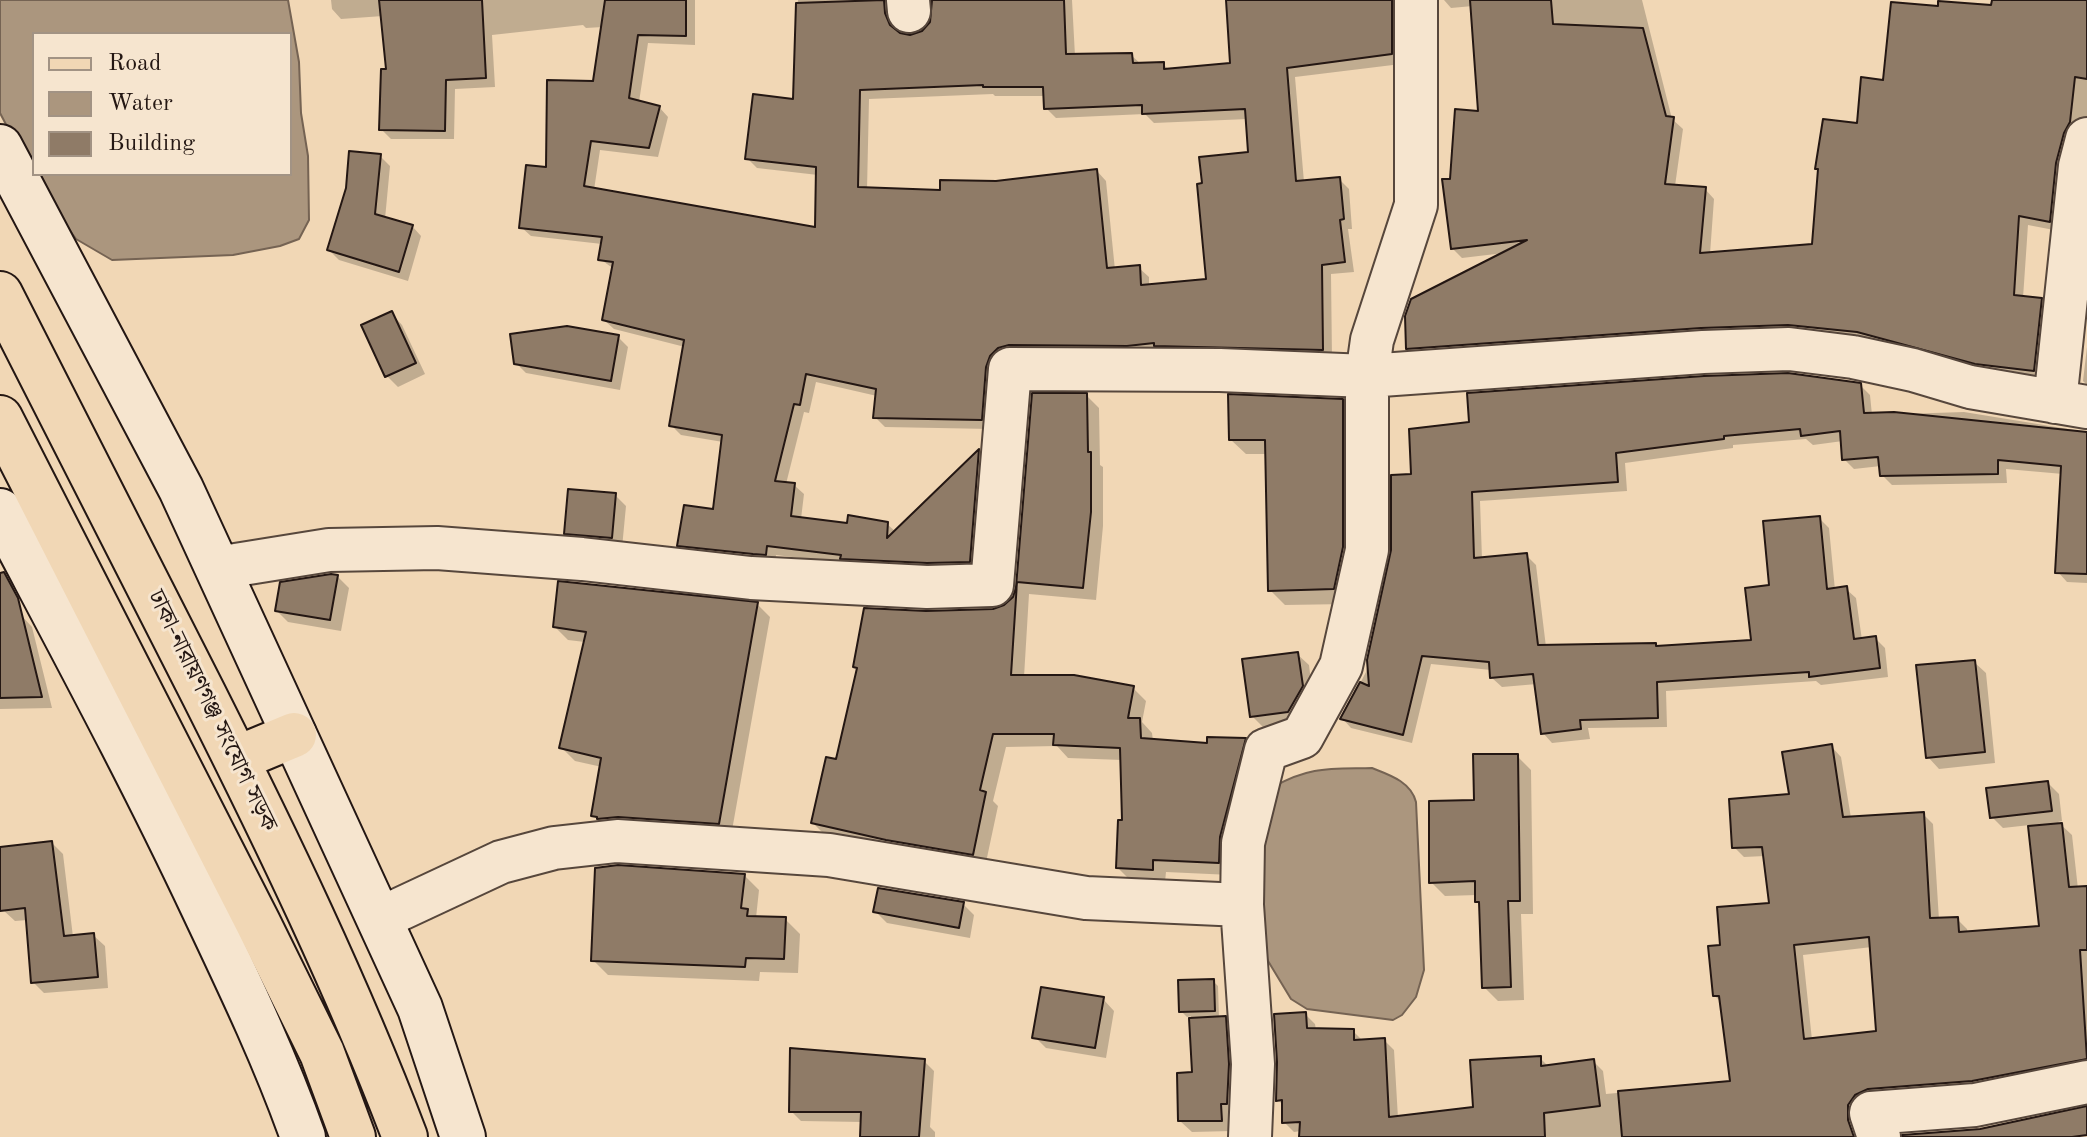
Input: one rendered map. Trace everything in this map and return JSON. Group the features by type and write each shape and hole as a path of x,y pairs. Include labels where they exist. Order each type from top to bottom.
{"main road":[{"name":"ঢাকা-নারায়ণগঞ্জ সংযোগ সড়ক","path":"0,294 307,903 374,1055 405,1137"},
{"path":"0,418 166,785 258,923 322,1053 353,1137"},
{"path":"236,759 294,735"}],"street":[{"path":"1250,1137 1253,1064 1242,905 1243,843 1266,750 1302,737 1341,666 1367,550 1367,376 1372,340 1416,205 1416,0"},
{"path":"217,568 329,550 437,548 582,559 751,578 927,587 992,585 1010,369 1220,370 1367,376 1703,352 1789,349 1853,357 1970,387 2071,404 2080,166 2087,139"},
{"path":"0,147 181,489 420,1008 463,1137"},
{"path":"0,511 166,785 240,984 286,1089 303,1137"},
{"path":"379,919 501,862 554,848 617,841 829,855 1086,898 1242,905"},
{"path":"1879,1137 1871,1113 1975,1105 2087,1082"}],"water":[{"path":"0,0 288,0 299,62 301,113 308,156 309,220 299,239 233,255 112,260 76,239 33,176 292,176 292,32 32,32 32,174 0,113"},
{"path":"1372,768 1405,784 1416,802 1424,970 1416,997 1402,1015 1393,1020 1307,1009 1291,999 1262,951 1254,909 1273,787 1310,772"}],"building":[{"path":"379,0 482,0 486,78 446,80 445,131 379,130 381,69 386,69"},
{"path":"605,0 686,0 686,36 638,35 629,98 660,106 649,148 591,141 584,186 815,227 816,167 745,159 753,94 793,99 796,3 884,0 890,25 900,33 910,35 922,31 930,22 932,0 1064,0 1066,54 1132,53 1133,63 1164,62 1164,69 1230,63 1226,0 1392,0 1392,54 1287,68 1296,181 1340,177 1344,219 1340,220 1345,262 1322,265 1323,350 1154,346 1154,343 1127,346 1009,345 998,348 990,356 986,367 982,420 873,418 876,389 806,374 800,405 794,404 775,481 795,483 791,516 847,523 848,515 888,522 887,538 979,449 970,562 840,559 841,555 767,546 766,555 677,546 684,505 713,509 722,435 669,426 684,340 602,320 613,262 598,260 602,237 519,228 526,165 546,167 547,80 593,81","holes":["1043,87 1044,109 1142,105 1142,114 1245,109 1248,152 1199,157 1202,183 1197,184 1206,279 1141,285 1140,265 1107,268 1097,169 996,181 940,180 940,190 858,187 860,90"]},
{"path":"1470,0 1551,0 1553,24 1643,28 1666,116 1674,117 1665,184 1706,187 1700,253 1812,244 1818,169 1815,169 1823,119 1857,123 1861,77 1883,80 1891,2 1938,6 1938,1 1991,5 1992,0 2087,0 2087,79 2075,77 2070,122 2056,163 2050,222 2019,216 2014,295 2042,298 2034,371 1975,364 1857,332 1788,325 1701,328 1406,349 1405,316 1411,299 1527,240 1451,249 1442,179 1450,179 1455,109 1478,111"},
{"path":"349,151 381,154 375,214 413,225 399,272 327,250 346,188"},
{"path":"392,311 416,363 385,377 361,325"},
{"path":"567,326 619,335 611,381 514,364 510,334"},
{"path":"1788,373 1861,383 1864,413 1894,412 2087,432 2087,574 2055,573 2061,466 1998,460 1998,474 1880,476 1878,457 1842,460 1840,431 1801,436 1800,429 1724,436 1724,439 1616,453 1618,482 1472,492 1474,558 1527,553 1538,645 1656,643 1656,646 1751,640 1745,588 1769,585 1763,521 1820,516 1827,589 1847,586 1854,639 1876,636 1880,668 1809,677 1809,672 1657,682 1658,718 1580,720 1581,729 1541,734 1533,674 1490,678 1489,662 1422,656 1403,735 1340,719 1360,682 1369,686 1367,660 1391,550 1391,475 1411,474 1409,429 1469,422 1467,393"},
{"path":"1032,393 1087,393 1091,512 1083,588 1017,582 1011,675 1074,675 1134,686 1128,718 1140,718 1141,738 1207,743 1207,737 1246,738 1220,837 1219,863 1153,860 1153,870 1116,868 1118,820 1122,820 1120,748 1053,745 1054,734 993,734 980,790 986,792 973,855 811,823 826,757 836,759 857,668 853,667 864,608 926,611 993,609 1013,597"},
{"path":"1228,394 1343,399 1343,547 1334,589 1268,591 1265,440 1229,440"},
{"path":"568,489 616,493 612,538 564,534"},
{"path":"4,572 18,598 42,697 0,698 0,573"},
{"path":"338,575 330,620 275,611 280,582"},
{"path":"558,581 758,602 719,824 618,817 597,819 591,816 601,758 559,748 586,632 553,627"},
{"path":"1298,652 1303,686 1288,712 1250,717 1242,659"},
{"path":"1975,660 1985,752 1926,758 1916,665"},
{"path":"1832,744 1843,817 1924,812 1930,918 1958,917 1959,932 2039,926 2028,826 2062,823 2069,887 2087,886 2087,950 2080,950 2087,1059 1972,1081 1868,1089 1855,1095 1848,1105 1848,1120 1854,1137 1622,1137 1618,1091 1730,1081 1719,996 1713,996 1708,946 1720,945 1717,907 1769,903 1762,847 1732,848 1729,799 1789,794 1782,752","holes":["1869,937 1876,1031 1804,1039 1794,945"]},
{"path":"1473,754 1518,754 1520,901 1508,901 1511,987 1482,988 1479,902 1475,902 1475,881 1429,883 1429,801 1474,800"},
{"path":"2048,781 2052,811 1990,818 1986,788"},
{"path":"52,841 64,936 94,933 98,977 31,983 25,908 0,911 0,847"},
{"path":"618,865 745,874 741,908 748,909 747,916 786,917 784,959 746,958 745,967 591,961 595,868"},
{"path":"878,888 964,902 959,928 873,912"},
{"path":"1214,979 1215,1011 1179,1012 1178,980"},
{"path":"1041,987 1104,997 1095,1048 1032,1038"},
{"path":"1306,1012 1307,1028 1354,1029 1354,1040 1385,1038 1389,1117 1473,1107 1470,1060 1541,1056 1541,1066 1594,1059 1600,1106 1544,1113 1545,1137 1299,1137 1300,1122 1282,1123 1282,1100 1276,1101 1274,1014"},
{"path":"1226,1016 1229,1064 1227,1104 1221,1104 1222,1121 1178,1121 1177,1073 1192,1072 1189,1018"},
{"path":"790,1048 925,1059 919,1137 860,1137 861,1112 789,1112"},
{"path":"2087,1106 2087,1135 1902,1137 1980,1129"}]}
